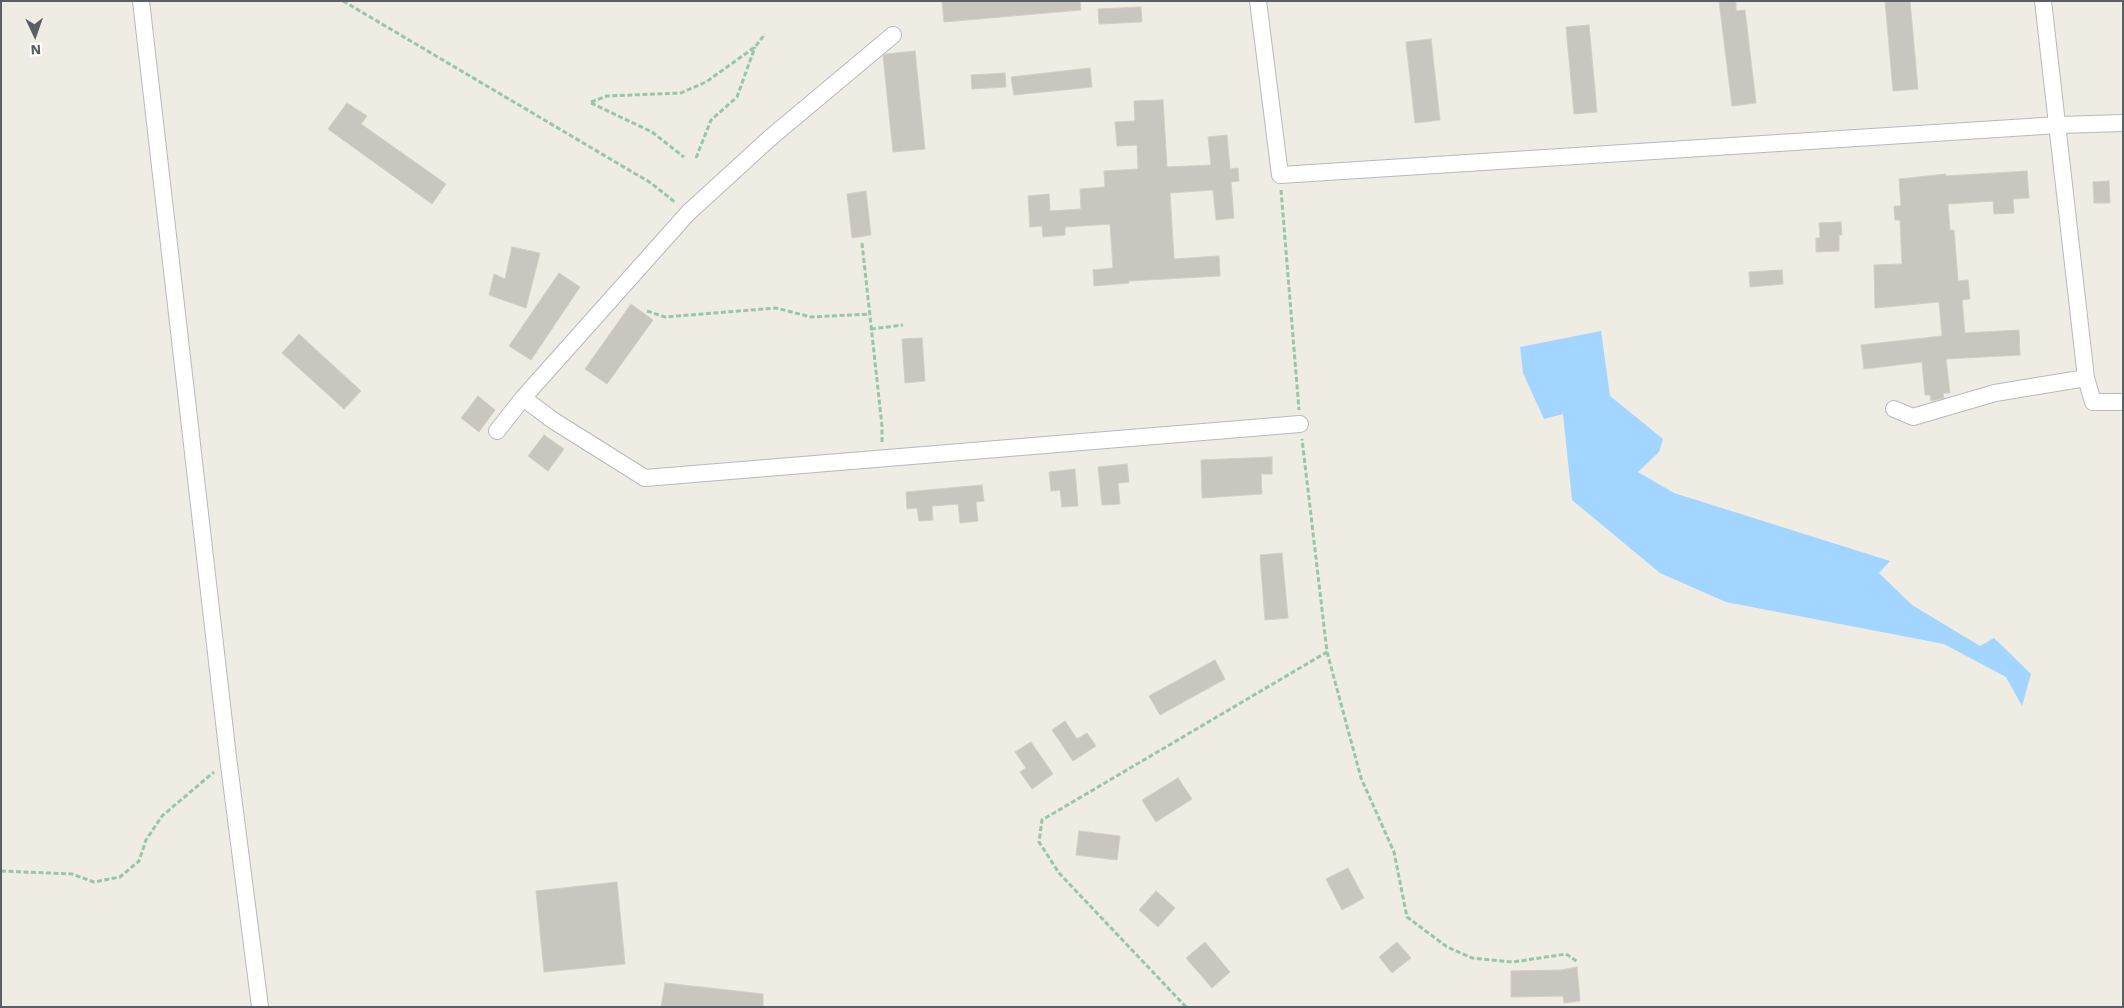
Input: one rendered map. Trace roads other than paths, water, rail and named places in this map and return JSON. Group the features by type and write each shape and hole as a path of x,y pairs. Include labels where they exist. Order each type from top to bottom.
{"street":[{"path":"141,1 228,757 260,1007"},
{"path":"1258,1 1280,175 2058,125 2123,123"},
{"path":"2043,1 2086,378 2093,402 2123,402"},
{"path":"497,431 523,398 688,213 770,138 893,35"},
{"path":"1894,409 1913,417 1995,393 2086,378"},
{"path":"523,398 554,421 645,478 1300,424"}],"water":[{"path":"1601,331 1610,396 1663,439 1659,452 1638,472 1674,493 1890,561 1879,573 1912,605 1980,646 1994,638 2031,674 2022,706 2006,677 1944,644 1726,602 1660,573 1572,500 1563,414 1544,419 1523,373 1520,347"}]}
